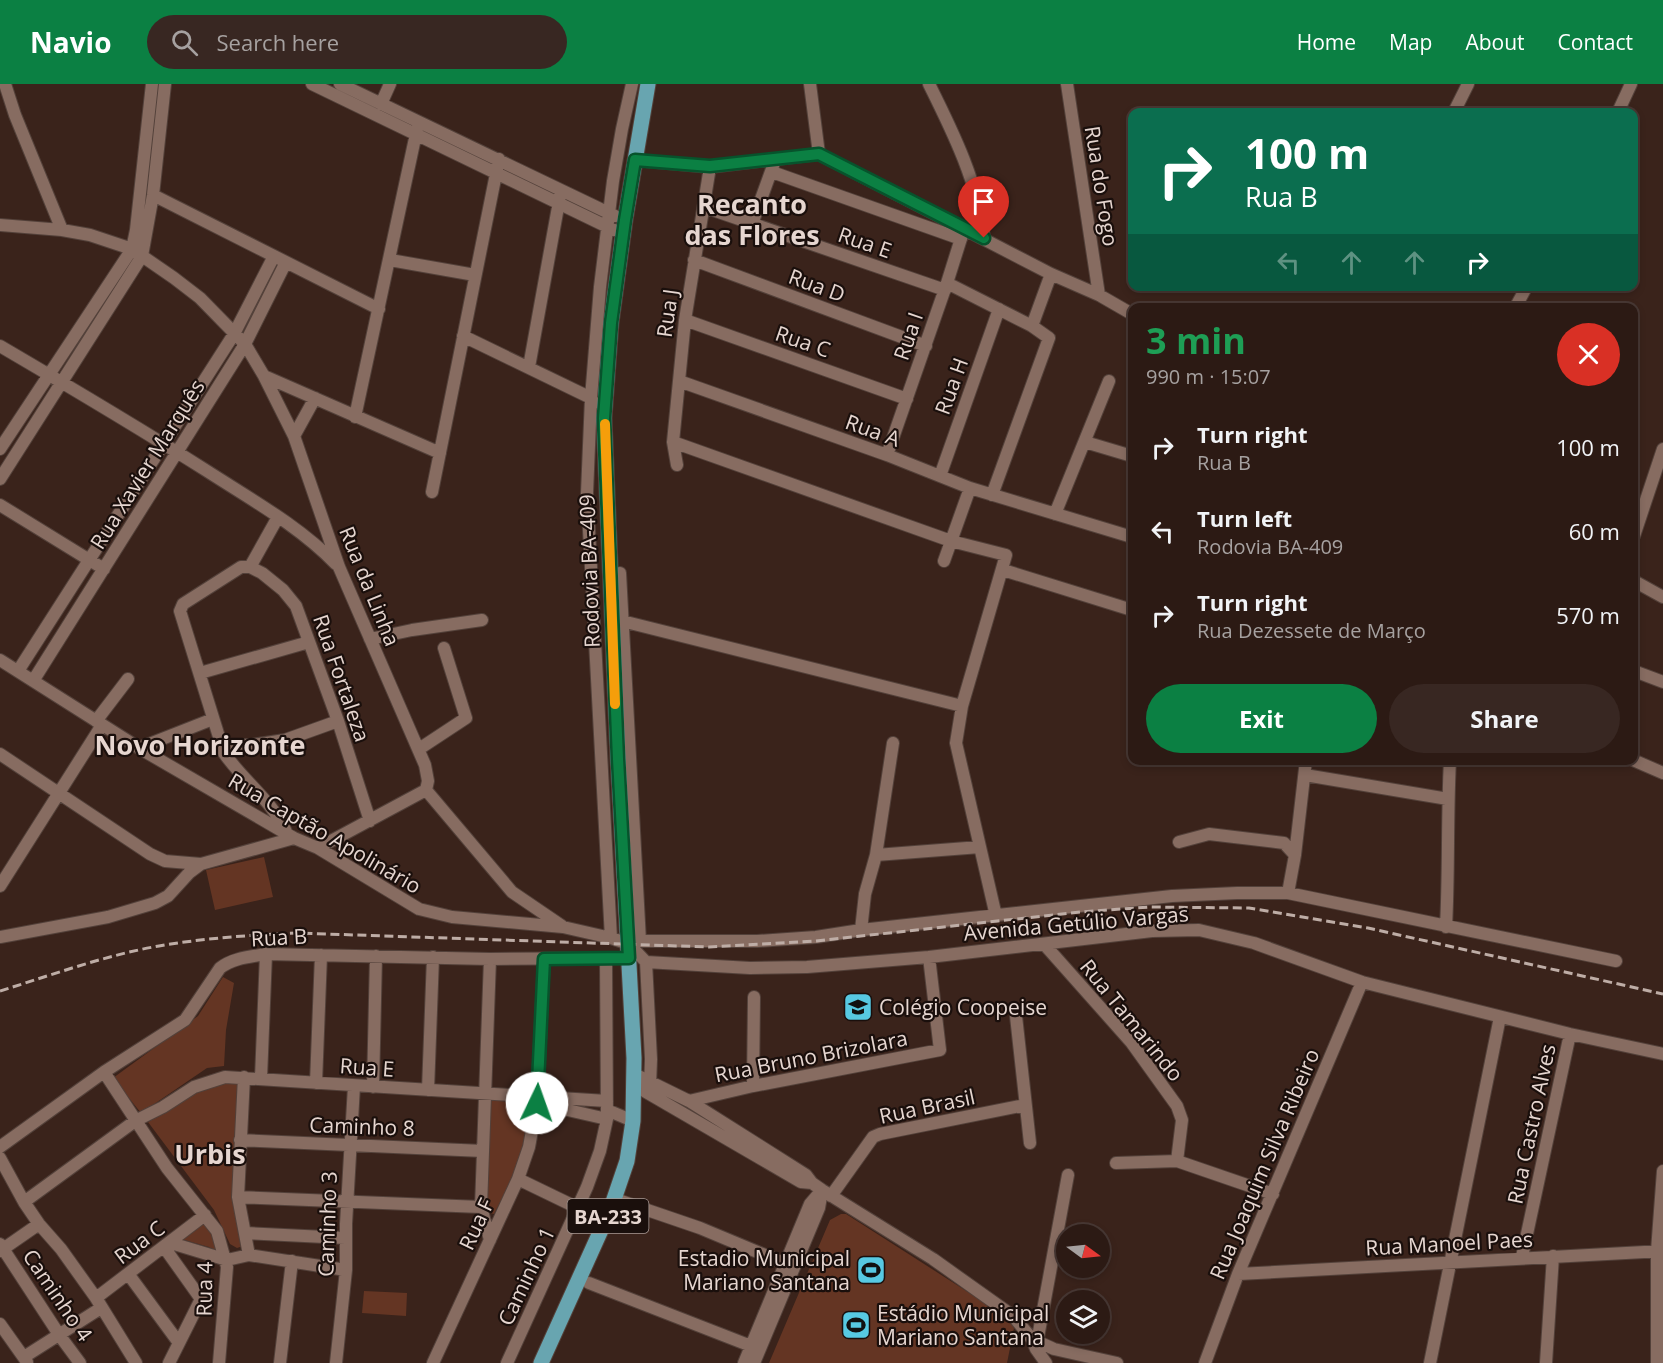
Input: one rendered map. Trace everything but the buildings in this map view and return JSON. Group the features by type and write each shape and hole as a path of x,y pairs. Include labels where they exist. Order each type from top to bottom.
{"main road":[{"name":"Rodovia BA-409","path":"634,1072 632,945 617,618 604,418 611,323 624,227 648,84"},
{"name":"BA-233","path":"541,1363 611,1208 627,1161 633,1121 634,1072"}],"street":[{"path":"5,84 15,115 62,230"},
{"path":"0,449 49,374 137,252 136,231 152,84"},
{"path":"0,479 62,382 137,252 153,195 165,84"},
{"path":"312,84 499,159 609,212 624,227"},
{"path":"340,84 381,104 417,128 496,173 607,226 624,227"},
{"path":"381,104 390,84"},
{"path":"611,938 587,493 591,399 607,226 622,129 632,84"},
{"path":"810,84 819,154"},
{"path":"929,84 942,109 970,178 982,214 984,238"},
{"name":"Rua do Fogo","path":"1067,84 1099,295"},
{"path":"1456,108 1468,84"},
{"path":"1620,108 1631,84"},
{"path":"355,417 417,128"},
{"path":"635,160 710,166 819,154 962,234"},
{"path":"432,492 499,159"},
{"path":"752,224 775,159"},
{"name":"Rua J","path":"677,465 673,442 685,320 710,166"},
{"path":"772,172 962,234 984,238 1128,312"},
{"path":"529,367 561,189"},
{"path":"153,195 379,309"},
{"name":"Rua E","path":"704,207 946,287 999,309 1032,326 1049,338 992,495"},
{"name":"Rua da Linha","path":"0,225 62,230 90,235 137,252 200,298 245,344 294,436 339,567 419,749 428,774 426,790"},
{"name":"Rua I","path":"887,455 926,346 962,234"},
{"name":"Rua Xavier Marquês","path":"18,672 234,334 274,256"},
{"path":"390,260 475,275"},
{"name":"Rua D","path":"694,260 926,346"},
{"name":"Rua Xavier Marquês","path":"33,681 245,344 286,262"},
{"path":"1032,326 1051,274"},
{"name":"Rua H","path":"940,476 999,309"},
{"name":"Rua C","path":"685,320 907,399"},
{"path":"462,336 591,399 604,418"},
{"path":"0,346 163,443 278,517 316,545 339,567"},
{"path":"264,376 440,453"},
{"name":"Rua A","path":"679,381 887,455 970,488 1128,536"},
{"path":"1055,514 1109,381"},
{"path":"294,436 315,398"},
{"path":"673,442 951,541 1005,555 962,706 956,743 996,916"},
{"path":"1085,442 1128,455"},
{"path":"1638,524 1663,449"},
{"path":"944,561 970,488"},
{"path":"0,505 104,569"},
{"path":"0,937 108,917 160,901 201,864 291,836 275,810 232,765 221,745 180,607 241,567 250,567 278,517"},
{"path":"1004,564 1128,609"},
{"name":"Rua Fortaleza","path":"250,567 262,573 290,598 302,620 370,821"},
{"path":"620,573 617,618 962,706"},
{"path":"1638,583 1663,597"},
{"path":"370,639 412,630 482,620"},
{"path":"200,673 309,642"},
{"path":"419,749 466,718 444,648"},
{"name":"Rua Captão Apolinário","path":"0,660 139,748 291,836 318,848 419,909 452,917 563,927 632,945"},
{"path":"1638,672 1663,682"},
{"path":"0,886 128,679"},
{"path":"139,748 213,719"},
{"path":"221,745 252,745 285,740 338,721"},
{"path":"861,930 865,894 876,855 893,742"},
{"path":"0,754 158,858 201,864"},
{"path":"1638,762 1663,772"},
{"path":"1288,893 1306,765"},
{"path":"1446,927 1450,765"},
{"path":"1305,775 1448,799"},
{"path":"318,848 426,790 512,892 563,927"},
{"path":"1179,842 1209,834 1284,843 1295,855"},
{"path":"876,855 980,847"},
{"name":"Avenida Getúlio Vargas","path":"632,945 816,937 861,930 1172,896 1288,893 1616,961"},
{"name":"Avenida Getúlio Vargas","path":"646,962 750,968 807,967 929,957 1152,931 1199,930 1254,943 1362,982 1570,1034 1663,1054"},
{"name":"Rua Tamarindo","path":"1044,944 1131,1042 1177,1106 1182,1120 1177,1161"},
{"path":"632,945 646,962 650,1087"},
{"name":"Rua B","path":"0,1148 104,1072 185,1020 220,968 227,962 266,954 606,959 632,945"},
{"path":"261,1078 266,954"},
{"path":"316,1083 321,955"},
{"path":"373,1087 376,956"},
{"path":"428,1090 433,957"},
{"name":"Rua Bruno Brizolara","path":"690,1101 753,1086 940,1050 929,957"},
{"path":"489,959 481,1207 490,1240"},
{"name":"Rua F","path":"433,1363 518,1179 529,1147 537,1100 544,959"},
{"name":"Caminho 1","path":"507,1363 578,1208 600,1151 607,1110 606,959"},
{"name":"Rua Joaquim Silva Ribeiro","path":"1205,1363 1238,1274 1362,982"},
{"path":"753,1086 754,997"},
{"path":"1016,1016 1030,1143"},
{"path":"1430,1363 1500,1017"},
{"name":"Rua Castro Alves","path":"1522,1257 1570,1034"},
{"name":"Rua 4","path":"104,1072 167,1168 217,1231 227,1260 219,1363"},
{"path":"634,1072 650,1087 746,1142"},
{"name":"Rua E","path":"24,1202 135,1121 163,1107 194,1087 225,1077 486,1092 607,1110 633,1121"},
{"path":"244,1077 238,1197 249,1255"},
{"name":"Caminho 3","path":"336,1363 346,1270 345,1239 354,1086"},
{"path":"650,1087 690,1101 801,1182 822,1190 933,1259 1013,1316 1035,1343 1046,1363"},
{"path":"537,1100 607,1110"},
{"name":"Rua Brasil","path":"744,1363 810,1204 873,1137 1025,1105"},
{"name":"Caminho 8","path":"240,1140 483,1150"},
{"path":"0,1158 24,1202 39,1224 61,1249 136,1363"},
{"path":"1116,1163 1177,1161 1273,1194"},
{"path":"1657,1363 1663,1171"},
{"path":"1035,1343 1068,1175"},
{"path":"518,1179 578,1208"},
{"path":"754,1363 819,1208 822,1190"},
{"path":"238,1197 481,1207"},
{"path":"621,1202 700,1228 784,1263"},
{"name":"Rua C","path":"26,1360 60,1336 129,1275 205,1215"},
{"path":"1,1248 39,1224"},
{"path":"246,1233 345,1239"},
{"path":"167,1245 227,1260 249,1255 346,1270"},
{"path":"167,1245 201,1299 169,1363"},
{"name":"Caminho 4","path":"1,1248 80,1363"},
{"name":"Rua Manoel Paes","path":"1238,1274 1660,1251"},
{"path":"1546,1363 1553,1256"},
{"path":"280,1363 292,1261"},
{"path":"129,1275 179,1343"},
{"path":"589,1283 751,1346"},
{"path":"0,1324 26,1360"},
{"path":"1035,1343 1117,1363"}],"shaded area":[{"path":"264,857 273,897 215,910 206,870"},
{"path":"223,977 234,983 226,1030 224,1066 207,1068 141,1113 113,1078 198,1016"},
{"path":"239,1081 243,1246 237,1248 230,1244 214,1210 148,1122 206,1083"},
{"path":"488,1097 534,1105 515,1174 494,1214 483,1211"},
{"name":"Estadio Municipal Mariano Santana","path":"846,1214 1010,1319 1014,1328 1007,1363 769,1363 830,1220"},
{"path":"210,1216 217,1252 209,1247 181,1239"},
{"path":"364,1291 407,1293 406,1316 362,1313"}],"railway":[{"path":"0,991 139,950 245,936 297,933 709,947 816,941 1080,912 1150,907 1249,908 1368,928 1663,994"}],"slow traffic":[{"path":"605,424 615,704"}],"place":[{"name":"Colégio Coopeise","path":"858,1007"},
{"name":"Estadio Municipal Mariano Santana","path":"871,1270"},
{"name":"Estádio Municipal Mariano Santana","path":"856,1325"}],"district":[{"name":"Recanto das Flores","path":"752,218"},
{"name":"Novo Horizonte","path":"200,744"},
{"name":"Urbis","path":"210,1153"}],"route":[{"path":"537,1103 544,959 629,958 611,615 604,418 611,323 635,160 710,166 819,154 984,238"}]}
